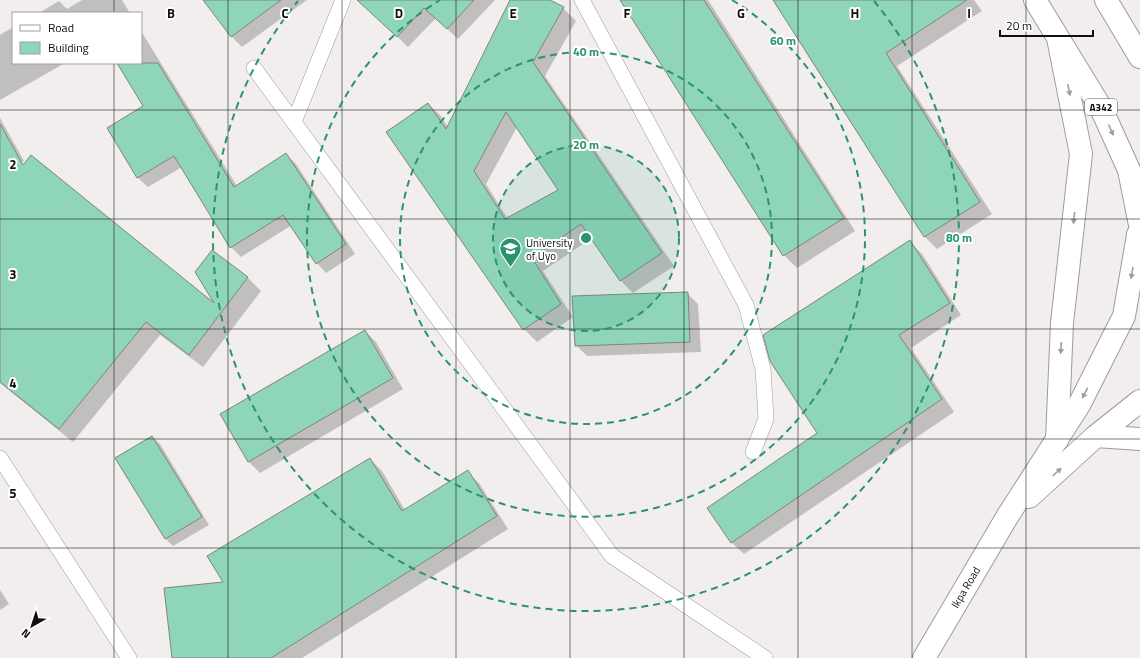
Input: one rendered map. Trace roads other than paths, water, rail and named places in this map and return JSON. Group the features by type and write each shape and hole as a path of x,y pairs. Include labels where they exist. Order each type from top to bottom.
{"main road":[{"name":"A342","path":"1035,0 1101,108 1129,170 1140,237"},
{"path":"1106,0 1140,57"},
{"path":"1057,440 1062,322 1081,154 1058,38"},
{"path":"1007,517 1079,405 1124,316 1140,237"},
{"path":"1007,517 1096,436 1140,401"},
{"path":"1096,436 1140,439"},
{"name":"Ikpa Road","path":"924,658 1007,517"}],"lane":[{"path":"294,122 343,0"},
{"path":"582,0 746,305 763,369 766,419 753,452"},
{"path":"254,68 612,556 765,658"},
{"path":"0,458 129,658"}],"place":[{"name":"University of Uyo","path":"511,268"}]}
